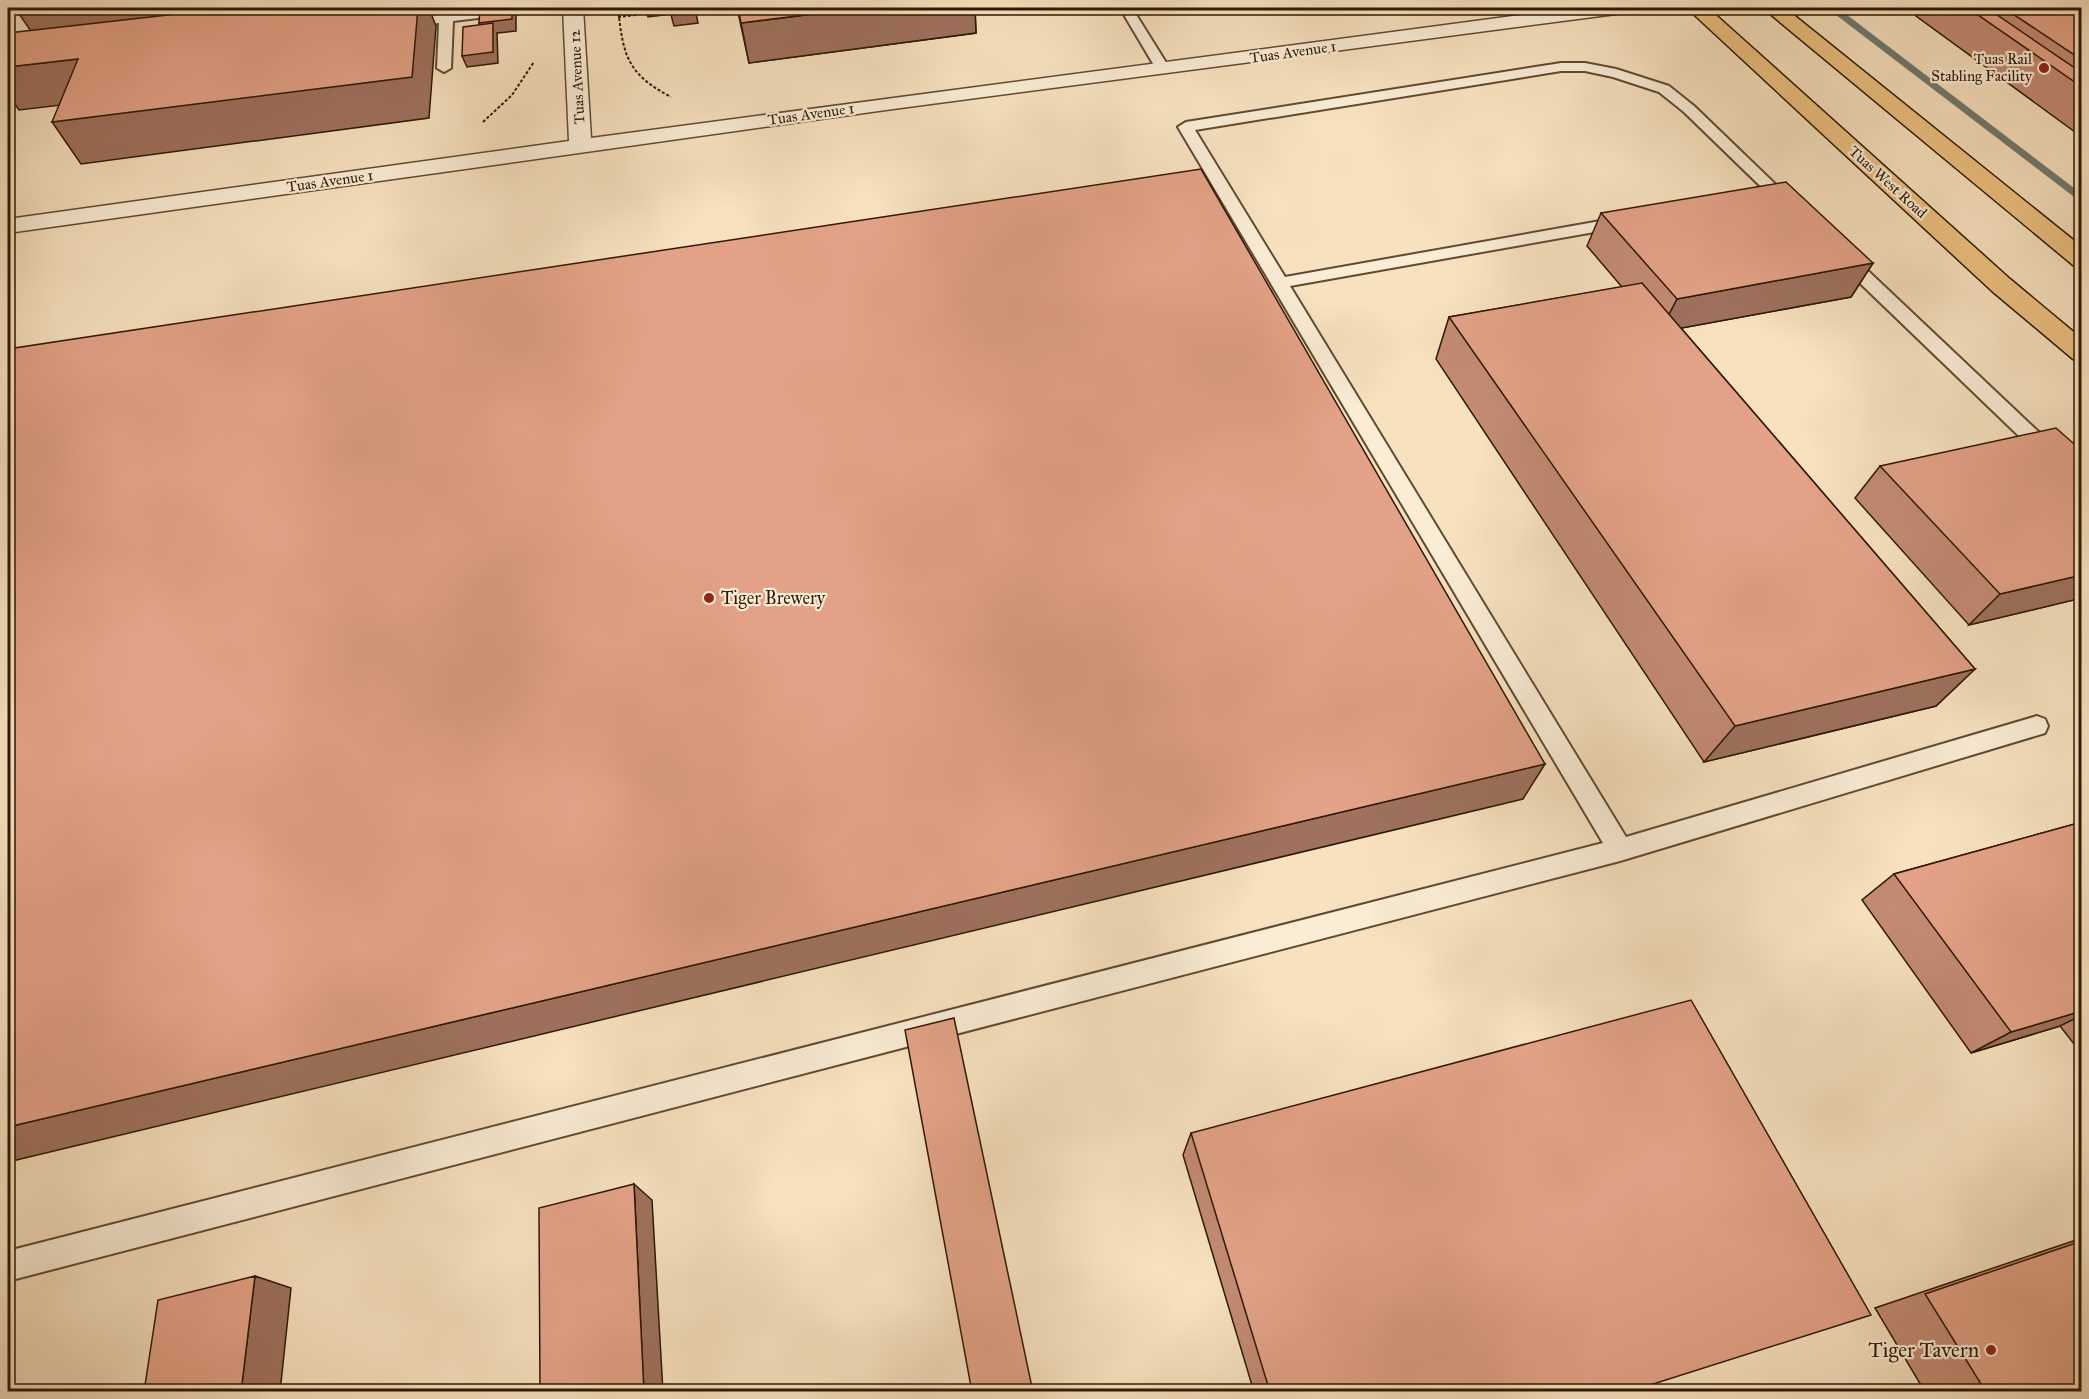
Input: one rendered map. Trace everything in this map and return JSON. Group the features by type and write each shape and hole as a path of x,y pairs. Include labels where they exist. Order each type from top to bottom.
{"main road":[{"name":"Tuas West Road","path":"1697,8 2001,285 2082,353"},
{"path":"1773,8 2082,260"}],"street":[{"name":"Tuas Avenue 12","path":"573,8 580,146"},
{"name":"Tuas Avenue 1","path":"8,226 580,146 1616,8"}],"lane":[{"path":"387,25 529,8"},
{"path":"1126,8 1162,69"},
{"path":"1889,8 1904,8"},
{"path":"444,68 446,18"},
{"path":"1620,850 1279,283 1208,174 1186,127 1561,67 1585,67 1616,72 1664,89 1689,109 1804,219"},
{"path":"1755,199 1778,195"},
{"path":"1279,283 1639,219"},
{"path":"1830,244 2082,484"},
{"path":"8,1266 1620,850 2037,726"}],"path":[{"path":"618,8 623,51 632,72 653,89 675,99"},
{"path":"478,126 505,104 526,80 537,56"}],"building":[{"path":"230,8 418,8 412,77 52,122 78,59 8,67 8,33"},
{"path":"480,8 512,8 512,19 479,23"},
{"path":"669,8 695,8 696,12 671,15"},
{"path":"738,8 861,8 741,23"},
{"path":"1968,8 1987,8 2082,73 2082,87"},
{"path":"2004,8 2082,8 2082,60"},
{"path":"493,23 493,52 462,56 463,27"},
{"name":"Tiger Brewery","path":"1201,169 1545,764 8,1127 8,349"},
{"path":"1786,182 1873,263 1677,299 1601,213"},
{"path":"1642,283 1975,669 1735,726 1449,317"},
{"path":"2056,428 2082,451 2082,575 2000,594 1880,466"},
{"path":"2082,822 2082,1011 2011,1032 1894,874"},
{"path":"1691,1000 1871,1315 1628,1392 1270,1392 1191,1133"},
{"path":"954,1018 1033,1392 972,1392 905,1030"},
{"path":"634,1184 644,1392 540,1392 539,1208"},
{"name":"Tiger Tavern","path":"2082,1241 2082,1392 1986,1392 1925,1294"},
{"path":"255,1276 241,1392 144,1392 158,1300"}],"waterway":[{"path":"1832,8 2082,200"}],"place":[{"name":"Tuas Rail Stabling Facility","path":"2044,68"},
{"name":"Tiger Brewery","path":"709,598"},
{"name":"Tiger Tavern","path":"1991,1350"}]}
